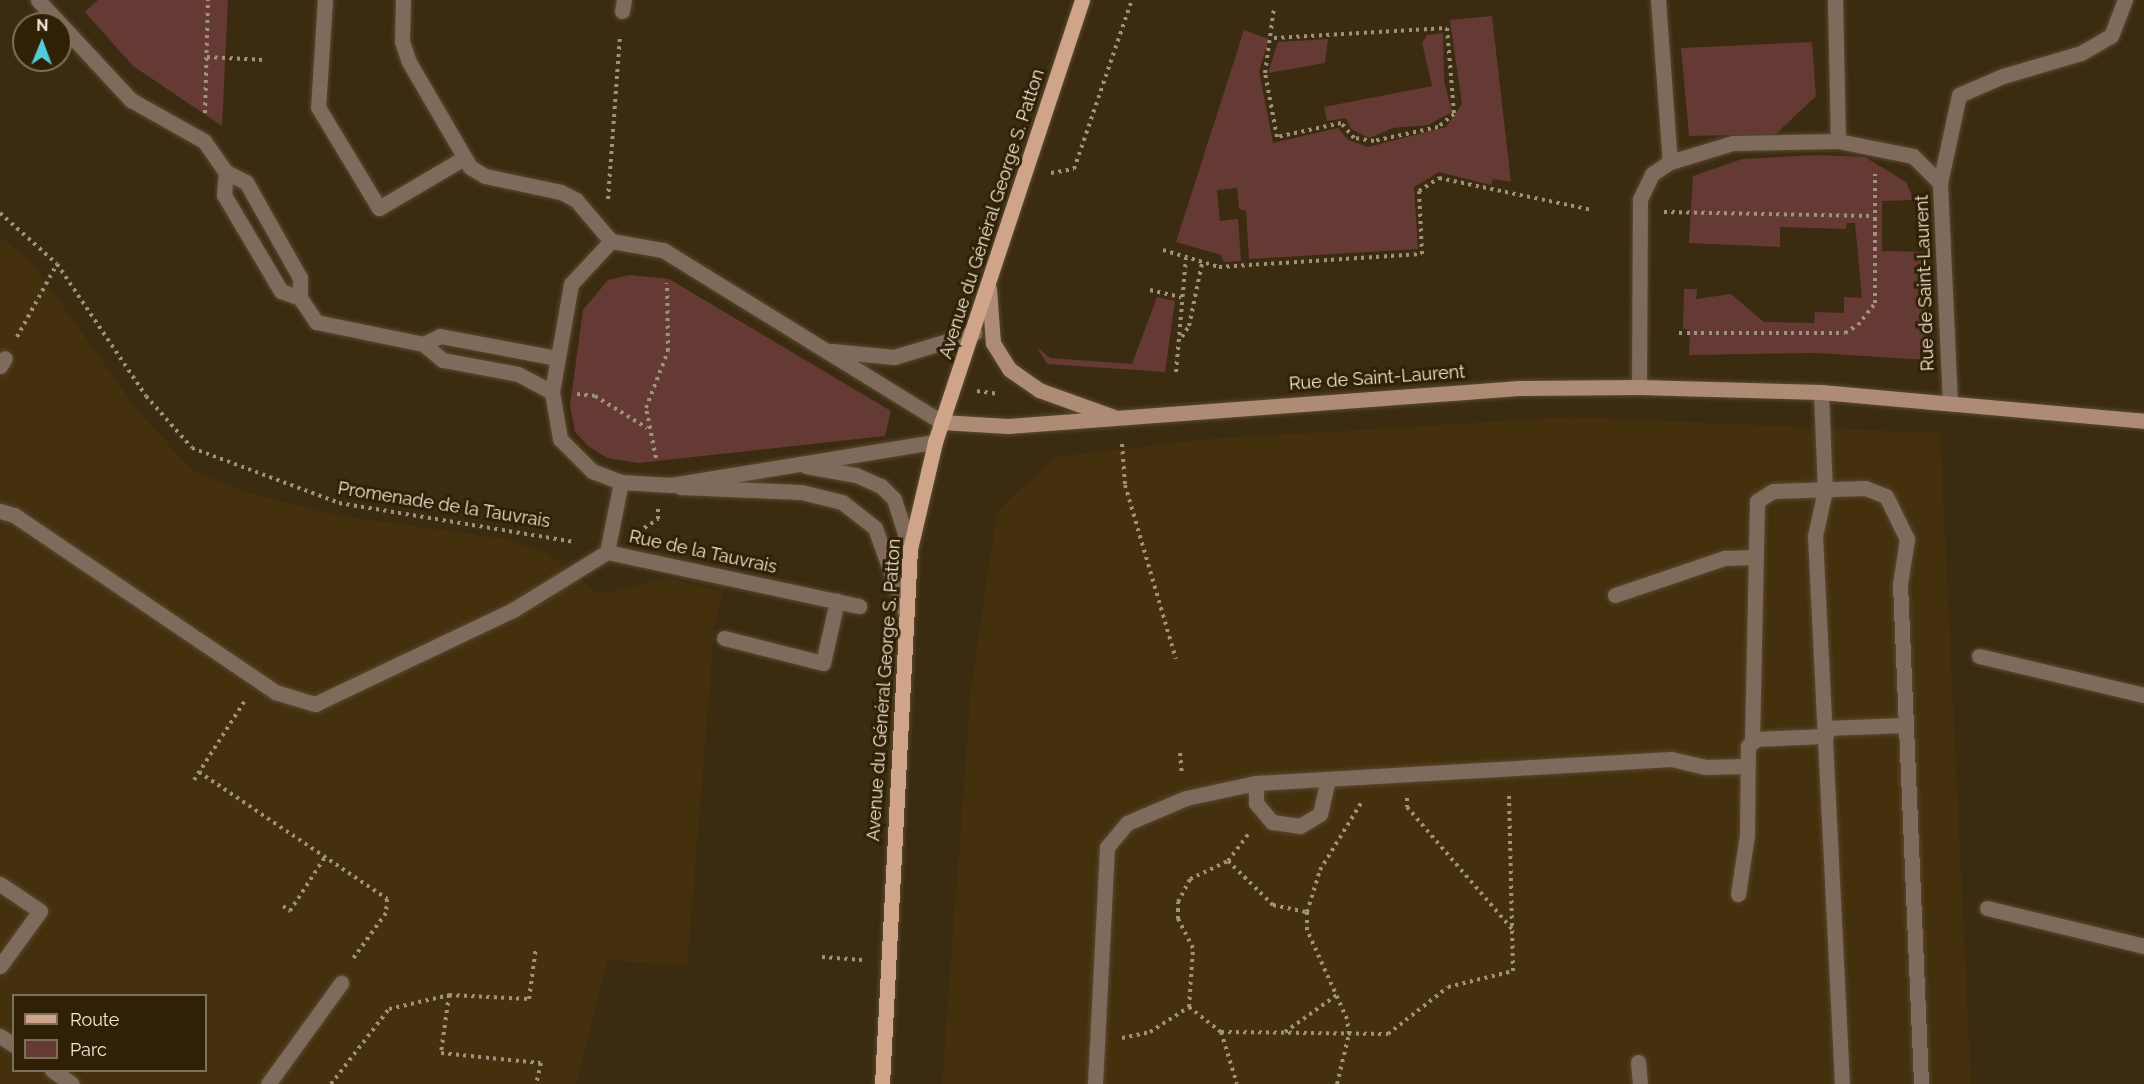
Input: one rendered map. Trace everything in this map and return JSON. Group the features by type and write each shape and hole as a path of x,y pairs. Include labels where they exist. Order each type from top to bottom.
{"main road":[{"name":"Avenue du Général George S. Patton","path":"882,1084 910,549 941,422 1027,177 1082,0"}],"street":[{"path":"38,0 131,100 204,141 226,172 246,182 300,278 300,298 316,322 423,344 444,360 518,374 552,392"},
{"path":"325,0 318,107 379,208 464,158"},
{"path":"403,0 402,41 409,62 464,158 485,176 561,192 611,241 663,250 941,422"},
{"path":"1658,0 1670,162"},
{"path":"1835,0 1838,141"},
{"path":"1940,183 1959,95 2003,76 2081,53 2111,36 2125,0"},
{"name":"Rue de Saint-Laurent","path":"1639,387 1640,212 1652,174 1670,162 1733,143 1838,141 1914,156 1940,183 1950,401"},
{"path":"226,172 224,195 281,291 300,298"},
{"path":"611,241 571,284 556,358 552,392 560,439 573,458 621,482 664,485 702,492 801,492 842,502 875,528 906,616"},
{"name":"Rue de Saint-Laurent","path":"989,289 993,343 1009,369 1039,390 1119,419"},
{"path":"826,350 894,357 974,333"},
{"path":"423,344 440,336 556,358"},
{"name":"Rue de Saint-Laurent","path":"941,422 975,426 1119,419 1519,388 1639,387 1821,392 1950,401 2144,421"},
{"path":"1821,392 1825,490 1815,536 1842,1084"},
{"path":"664,485 800,465 839,454 935,442"},
{"path":"800,465 856,475 881,486 894,499 910,549"},
{"name":"Rue de la Tauvrais","path":"621,482 607,552 859,606"},
{"path":"1738,894 1747,835 1745,766 1752,741 1754,507 1761,496 1865,488 1886,496 1905,529 1900,584 1921,1084"},
{"path":"0,511 14,514 258,681 293,702 333,699 513,610 607,552"},
{"path":"1615,595 1724,558 1754,556"},
{"path":"724,638 823,663 837,601"},
{"path":"1979,656 2144,694"},
{"path":"1752,741 1905,725"},
{"path":"1095,1084 1109,840 1119,827 1186,798 1256,783 1406,777 1671,759 1705,767 1745,766"},
{"path":"1256,783 1257,803 1272,822 1300,826 1320,814 1328,780"},
{"path":"0,884 40,911 0,966"},
{"path":"1987,908 2144,946"},
{"path":"268,1084 341,983"},
{"path":"1638,1062 1640,1084"},
{"path":"54,1072 72,1084"}],"path":[{"path":"204,141 208,0"},
{"path":"1027,177 1074,169 1132,0"},
{"path":"591,219 608,205 623,6"},
{"path":"1274,8 1274,38 1264,73 1277,137 1341,123 1354,138 1374,141 1438,127 1454,114 1447,28 1274,38"},
{"path":"207,57 265,60"},
{"path":"1679,333 1845,333 1870,314 1875,303 1873,216 1878,149"},
{"path":"1163,250 1219,267 1422,254 1419,191 1439,178 1592,210"},
{"path":"1640,212 1873,216"},
{"name":"Promenade de la Tauvrais","path":"0,213 57,264 146,396 192,447 339,503 565,539 607,552"},
{"path":"607,552 658,519 664,485 648,428 649,393 670,338 663,250"},
{"path":"1176,372 1181,338 1181,297 1186,258"},
{"path":"1181,338 1189,326 1202,263"},
{"path":"2,362 57,264"},
{"path":"1150,290 1181,297"},
{"path":"552,392 595,396 648,428"},
{"path":"1119,419 1125,485 1176,659"},
{"path":"194,780 258,681"},
{"path":"1180,753 1183,778"},
{"path":"1221,1032 1388,1034 1448,987 1513,971 1509,770"},
{"path":"199,772 387,899 387,913 346,969 341,983"},
{"path":"1406,777 1407,807 1512,930"},
{"path":"1337,1084 1349,1034 1338,994 1307,930 1307,912 1320,870 1363,799 1362,779"},
{"path":"1188,1007 1194,955 1178,902 1190,879 1228,861 1246,842 1257,803"},
{"path":"283,906 290,911 325,857"},
{"path":"1228,861 1273,905 1307,912"},
{"path":"331,1084 389,1009 449,995 529,999 536,947"},
{"path":"822,957 844,959"},
{"path":"1283,1033 1338,994"},
{"path":"449,995 441,1053 541,1063 537,1084"},
{"path":"1097,1042 1150,1032 1188,1007"},
{"path":"1188,1007 1221,1032 1237,1084"}],"shaded area":[{"path":"0,237 32,263 138,411 192,470 252,494 334,515 506,539 548,553 599,594 666,578 723,591 715,621 687,966 607,960 576,1084 0,1084"},
{"path":"1572,417 1940,433 1971,1084 942,1084 971,689 997,511 1056,457 1207,439"}],"green space":[{"path":"98,0 228,0 222,126 133,66 85,12"},
{"path":"1492,16 1511,182 1493,179 1491,185 1439,172 1414,187 1418,249 1249,259 1246,211 1239,209 1237,188 1217,190 1220,221 1238,219 1241,261 1224,262 1221,255 1176,242 1244,30 1269,39 1259,71 1273,143 1338,128 1348,140 1368,147 1446,127 1462,104 1450,20"},
{"path":"1443,33 1444,80 1452,112 1428,125 1393,128 1369,138 1351,129 1346,118 1327,121 1324,107 1432,86 1422,43 1427,35"},
{"path":"1328,39 1325,63 1268,73 1278,42"},
{"path":"1812,42 1816,96 1776,134 1689,136 1681,48"},
{"path":"1818,155 1865,157 1906,182 1914,200 1882,201 1882,251 1927,252 1928,360 1816,353 1689,355 1690,330 1683,329 1684,289 1697,289 1696,299 1731,294 1764,322 1814,323 1815,312 1844,313 1844,297 1862,298 1855,223 1847,223 1846,229 1780,227 1780,247 1689,243 1693,176 1742,159"},
{"path":"630,275 669,279 891,411 885,436 638,463 607,458 588,446 575,432 570,406 583,310 608,280"},
{"path":"1157,297 1175,301 1165,372 1047,364 1037,347 1050,358 1132,364"}]}
